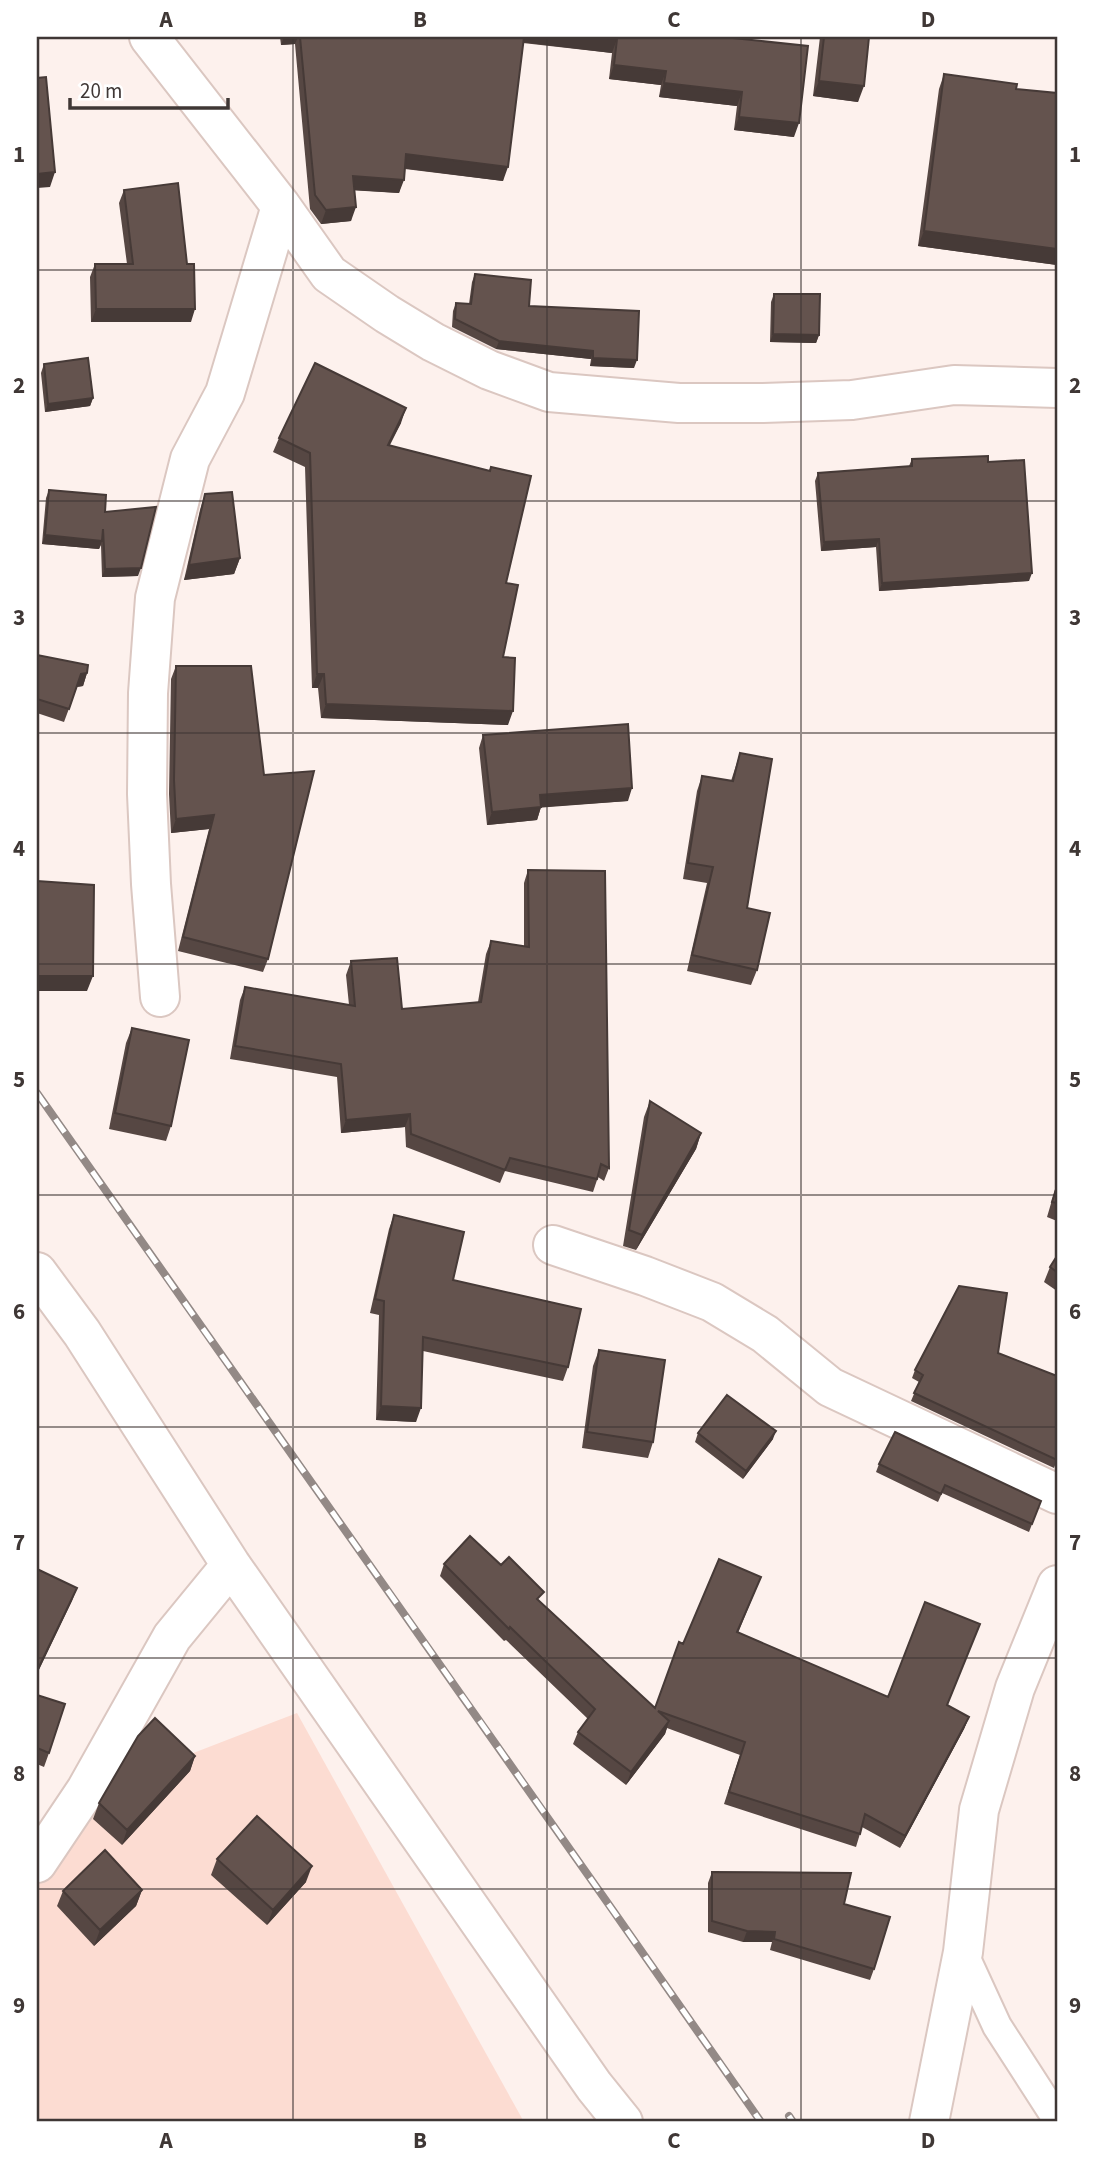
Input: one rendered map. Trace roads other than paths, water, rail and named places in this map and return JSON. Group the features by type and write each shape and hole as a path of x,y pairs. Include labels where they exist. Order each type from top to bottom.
{"street":[{"path":"149,37 281,206 330,274 433,342 489,370 549,392 679,403 852,400 954,385 1057,388"},
{"path":"160,997 147,794 148,693 155,598 190,459 225,393 281,206"},
{"path":"553,1245 712,1302 765,1334 830,1387 1057,1494"},
{"path":"37,1272 82,1333 230,1565 594,2086 623,2122"},
{"path":"37,1863 86,1790 172,1637 230,1565"},
{"path":"929,2122 963,1952 979,1810 1015,1688 1057,1585"}],"lane":[{"path":"963,1952 997,2026 1057,2119"}],"railway":[{"path":"37,1093 761,2122"},
{"path":"789,2116 793,2122"}]}
